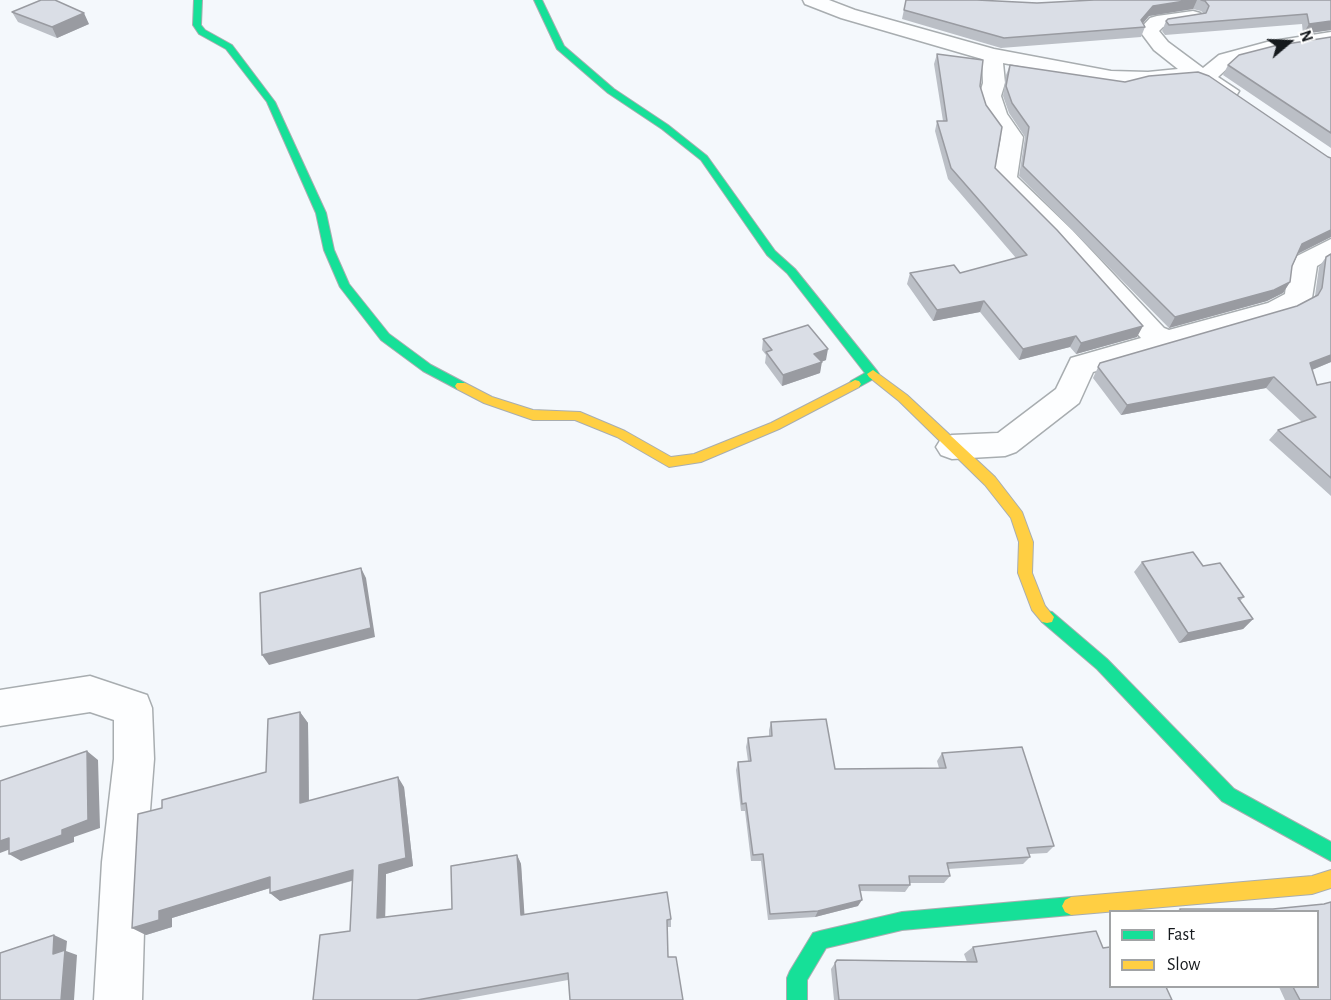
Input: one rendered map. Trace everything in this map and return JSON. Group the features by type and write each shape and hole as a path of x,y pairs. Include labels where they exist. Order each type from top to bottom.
{"street":[{"path":"198,0 197,25 202,32 229,47 271,102 321,213 329,250 344,285 385,337 427,368 488,400 533,415 576,415 621,434 669,462 696,459 775,426 873,375"},
{"path":"538,0 560,47 611,91 665,127 704,158 771,253 791,271 873,375 903,399 990,481 1017,516 1026,542 1024,573 1039,610 1102,664 1228,795 1331,852"},
{"path":"812,0 848,14 992,55 1111,77 1148,78 1201,75 1226,59 1267,48 1331,38"},
{"path":"1193,17 1157,22 1149,30 1161,46 1201,75 1241,99"},
{"path":"992,55 994,83 990,96 996,115 1012,137 1005,178 1063,235 1154,335 1168,341"},
{"path":"952,447 1005,444 1068,395 1081,365 1278,309 1298,298 1300,278 1306,262 1331,247"},
{"path":"0,708 90,694 133,708 134,759 124,862 118,1000"},
{"path":"797,1000 797,978 820,940 871,928 902,921 1312,885 1331,879"}],"building":[{"path":"41,0 55,0 84,13 52,27 12,12"},
{"path":"906,0 1037,3 1094,0 1191,0 1153,6 1141,20 1145,27 1004,38 904,10"},
{"path":"1201,0 1331,0 1331,21 1309,24 1307,14 1169,25 1166,21 1206,13 1209,6"},
{"path":"1331,37 1331,133 1228,65 1239,55 1274,46"},
{"path":"937,54 983,60 980,86 986,105 1002,127 995,168 1057,230 1143,326 1081,343 1076,336 1023,349 984,301 937,310 910,273 954,265 960,273 1027,255 951,168 937,121 947,121"},
{"path":"1010,65 1125,82 1149,76 1198,72 1209,76 1331,158 1331,230 1302,244 1292,266 1290,282 1274,290 1175,317 1023,166 1029,127 1012,103 1006,86"},
{"path":"1331,254 1331,355 1310,363 1317,385 1331,382 1331,478 1278,430 1316,417 1274,377 1127,405 1098,367 1100,363 1297,306 1318,295 1322,288 1326,257"},
{"path":"808,325 828,349 814,354 822,362 783,375 766,352 772,350 763,339"},
{"path":"1193,552 1203,566 1220,563 1244,597 1238,598 1253,619 1188,633 1142,562"},
{"path":"361,568 371,628 262,655 260,593"},
{"path":"300,712 300,803 398,777 406,858 379,865 377,918 452,909 451,866 517,855 521,915 667,892 671,919 667,920 668,957 676,957 683,1000 570,1000 568,973 417,1000 313,1000 320,935 350,931 353,870 270,893 270,877 159,911 159,920 132,928 138,814 162,808 162,800 266,772 268,719"},
{"path":"826,719 835,769 946,768 942,753 1022,747 1054,846 1027,848 1030,857 947,863 950,876 909,876 910,885 859,885 862,900 818,911 770,914 763,854 753,855 746,803 742,804 738,762 751,761 748,738 772,736 771,722"},
{"path":"87,751 88,820 62,830 62,835 9,854 9,838 0,841 0,781"},
{"path":"1331,902 1331,1000 1300,1000 1294,988 1319,988 1319,910 1180,909 1273,909"},
{"path":"1096,931 1103,948 1109,947 1109,988 1166,988 1172,1000 839,1000 835,963 837,960 977,962 973,947"},
{"path":"54,935 53,954 65,950 61,1000 0,1000 0,953"}],"traffic: fast":[{"path":"198,0 197,25 202,32 229,47 271,102 321,213 329,250 344,285 385,337 427,368 461,386"},
{"path":"538,0 560,47 611,91 665,127 704,158 771,253 791,271 873,374 855,384"},
{"path":"1047,617 1102,664 1228,795 1331,852"},
{"path":"797,1000 797,978 820,940 902,921 1071,906"}],"traffic: slow":[{"path":"873,374 903,398 990,481 1017,516 1026,542 1025,573 1039,610 1047,617"},
{"path":"461,386 488,400 533,415 576,415 621,434 669,462 696,459 775,426 855,384"},
{"path":"1071,906 1312,885 1331,879"}]}
